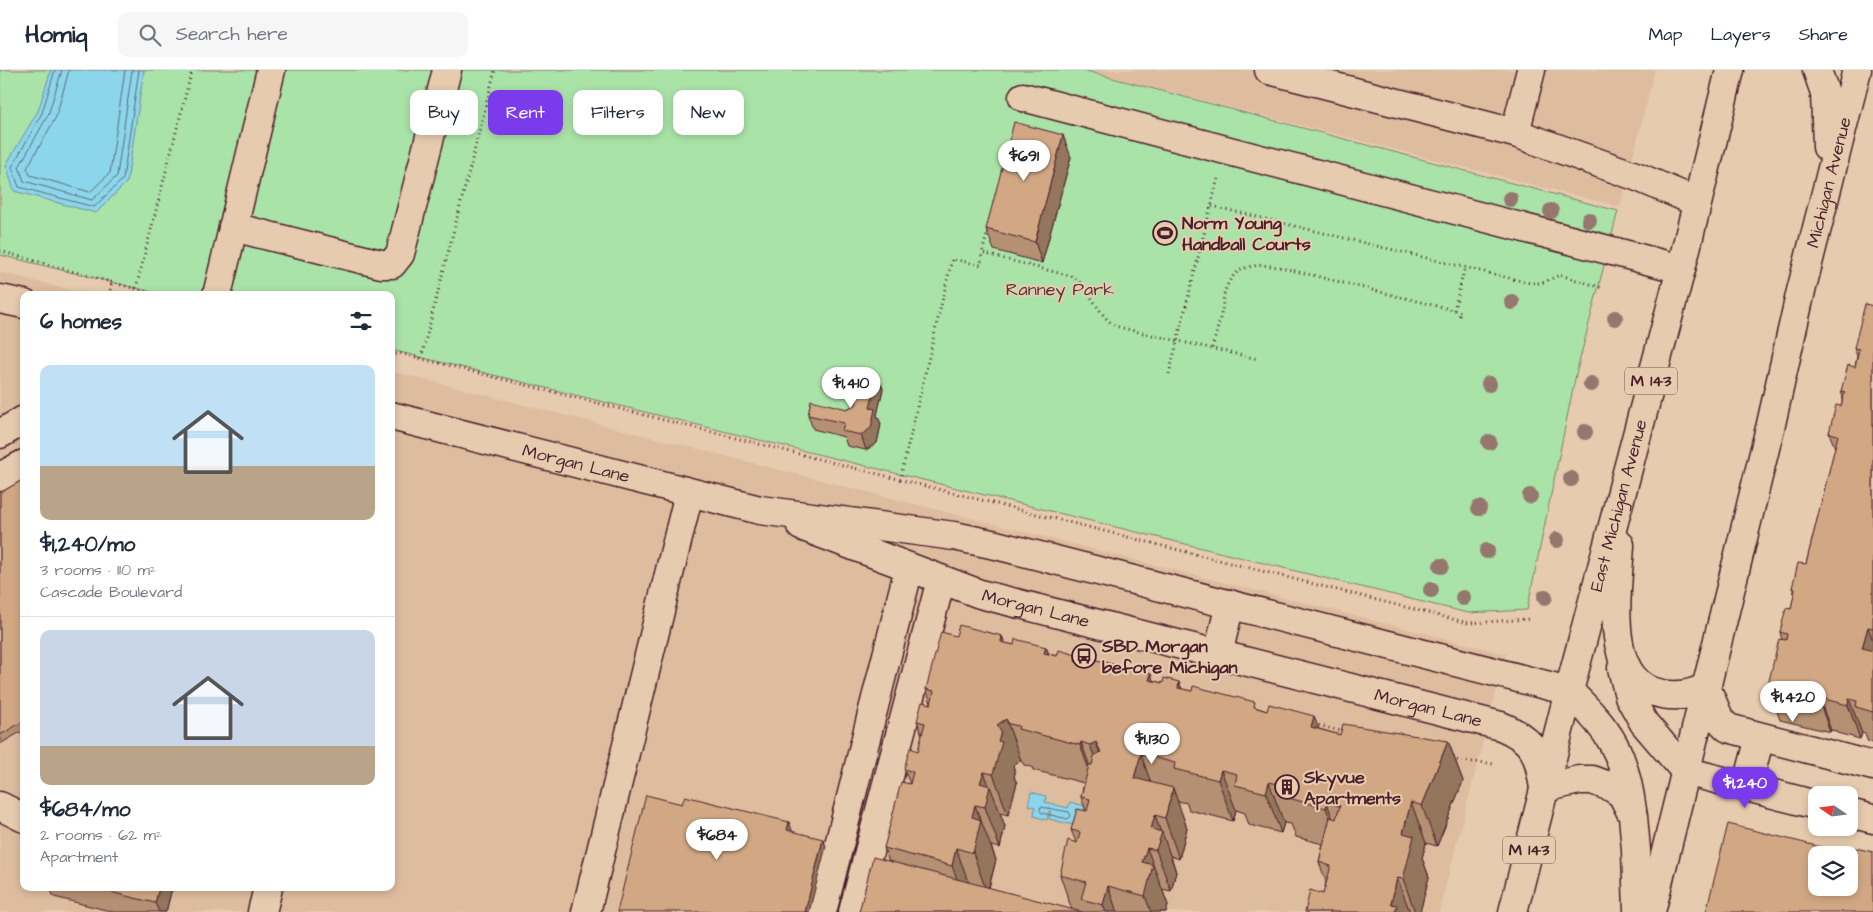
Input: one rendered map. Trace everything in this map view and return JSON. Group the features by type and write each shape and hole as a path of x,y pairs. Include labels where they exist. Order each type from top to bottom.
{"main road":[{"path":"218,291 272,70"},
{"path":"233,227 381,264 392,264 400,254 447,70"},
{"path":"1269,70 1515,133 1638,177 1697,202"},
{"path":"1515,133 1531,70"},
{"name":"East Michigan Avenue","path":"1513,912 1569,691 1681,269 1730,70"},
{"path":"1817,70 1825,93 1826,103 1828,186"},
{"name":"Michigan Avenue","path":"1706,687 1771,424 1800,295 1857,70"},
{"path":"1023,96 1681,269"},
{"path":"0,299 20,303"},
{"name":"Morgan Lane","path":"395,417 760,510 954,536 996,545 1569,691"},
{"path":"0,434 20,422"},
{"path":"0,478 20,466"},
{"path":"1623,490 1616,618 1620,649 1630,696 1644,724 1685,771 1808,802"},
{"path":"586,912 689,493"},
{"name":"Morgan Lane","path":"760,510 980,594 1501,726 1519,734 1532,745 1539,763 1544,788"},
{"path":"822,912 909,568"},
{"path":"852,912 941,580"},
{"path":"1218,654 1230,604"},
{"path":"1620,649 1629,672 1636,682 1651,690 1678,696 1706,687"},
{"path":"1706,687 1720,720 1728,728 1873,766"},
{"path":"1651,912 1706,687"},
{"path":"1569,691 1608,734 1618,749 1627,780 1633,816 1638,912"},
{"path":"1747,788 1760,737"},
{"path":"1544,788 1579,780 1602,783 1622,794 1633,816"},
{"path":"0,806 20,816"},
{"path":"1858,815 1873,819"},
{"path":"262,912 267,891"}],"path":[{"path":"136,288 192,70"},
{"path":"421,358 495,70"},
{"path":"1169,374 1212,206 1219,171"},
{"path":"1212,206 1530,283 1541,283 1560,275 1603,288"},
{"path":"900,480 952,259 981,265 989,225"},
{"path":"0,251 145,291"},
{"path":"982,253 1074,277 1084,286 1112,324 1177,342 1212,348 1258,360"},
{"path":"1212,348 1222,310 1224,293 1229,280 1239,271 1252,265 1264,264 1283,268 1461,312 1458,316"},
{"path":"1454,311 1465,267"},
{"path":"110,291 112,282"},
{"path":"395,354 399,352 1468,623 1530,619"},
{"path":"1309,723 1348,733"},
{"path":"1444,757 1463,762 1493,764"}],"shaded area":[{"path":"1084,70 1655,70 1620,207"},
{"path":"0,272 74,291 20,291 20,891 395,891 395,372 1506,654 1439,912 0,912"}],"green space":[{"name":"Ranney Park","path":"0,70 1082,70 1618,211 1576,374 1527,610 1468,613 395,351 395,291 148,291 0,255"}],"water":[{"path":"51,70 144,70 127,182 96,213 14,191 6,165 38,111"},
{"path":"1031,792 1046,796 1045,802 1068,808 1070,802 1085,806 1081,821 1073,825 1049,819 1051,812 1049,811 1047,820 1034,816 1035,807 1028,805"}],"building":[{"path":"1014,122 1063,135 1035,242 986,229"},
{"path":"1865,304 1873,306 1873,628 1868,627 1862,648 1873,651 1873,712 1856,707 1857,701 1849,699 1848,705 1824,699 1825,697 1818,695 1818,698 1768,685 1779,639 1786,640 1787,634 1780,632 1786,608 1791,609 1795,589 1792,588 1798,563 1806,564 1838,435 1829,433 1836,405 1841,406 1845,392 1841,391 1848,365 1855,367 1859,349 1854,348"},
{"path":"864,372 877,374 870,408 875,409 871,428 861,435 842,431 844,423 808,415 811,400 847,409 856,404"},
{"path":"20,481 20,723 0,735 0,493"},
{"name":"Skyvue Apartments","path":"959,625 1002,636 1001,642 1014,645 1015,639 1046,647 1044,653 1057,656 1059,650 1076,655 1075,661 1088,664 1089,658 1151,674 1149,680 1163,683 1164,678 1179,682 1178,688 1192,691 1193,686 1255,702 1254,707 1267,711 1269,704 1314,716 1311,727 1340,735 1343,724 1448,741 1422,806 1411,802 1403,833 1414,836 1403,879 1397,878 1391,904 1397,905 1395,912 1305,912 1310,890 1323,894 1331,866 1319,862 1330,817 1336,819 1340,806 1327,803 1326,808 1281,796 1284,785 1269,782 1266,793 1235,785 1237,774 1221,770 1218,780 1174,769 1175,763 1141,754 1134,778 1173,788 1165,818 1155,815 1151,829 1162,832 1156,850 1147,848 1142,862 1153,865 1145,896 1108,886 1103,905 1081,899 1086,882 1060,875 1068,840 1077,843 1080,832 1071,830 1077,809 1087,811 1090,799 1081,797 1089,765 1092,765 1094,756 1101,752 1096,742 1090,745 1081,742 1080,745 1018,729 1019,726 1009,724 1006,719 997,725 1001,732 998,741 1002,742 993,774 984,772 980,783 990,786 985,807 975,805 972,817 981,820 973,853 956,848 952,866 884,848 901,782 910,784 913,772 904,769 910,748 918,751 925,723 917,721 922,702 931,704 934,691 926,689 941,632 956,636"},
{"path":"646,795 682,804 685,796 789,822 787,830 823,839 805,912 617,912"},
{"path":"1728,824 1817,846 1808,846 1808,896 1858,896 1858,849 1873,852 1873,912 1706,912"},
{"path":"873,857 1082,912 859,912"},
{"path":"106,891 158,891 155,903"}],"place":[{"name":"Norm Young Handball Courts","path":"1165,233"},
{"name":"SBD Morgan before Michigan","path":"1084,656"},
{"name":"Skyvue Apartments","path":"1287,787"}]}
